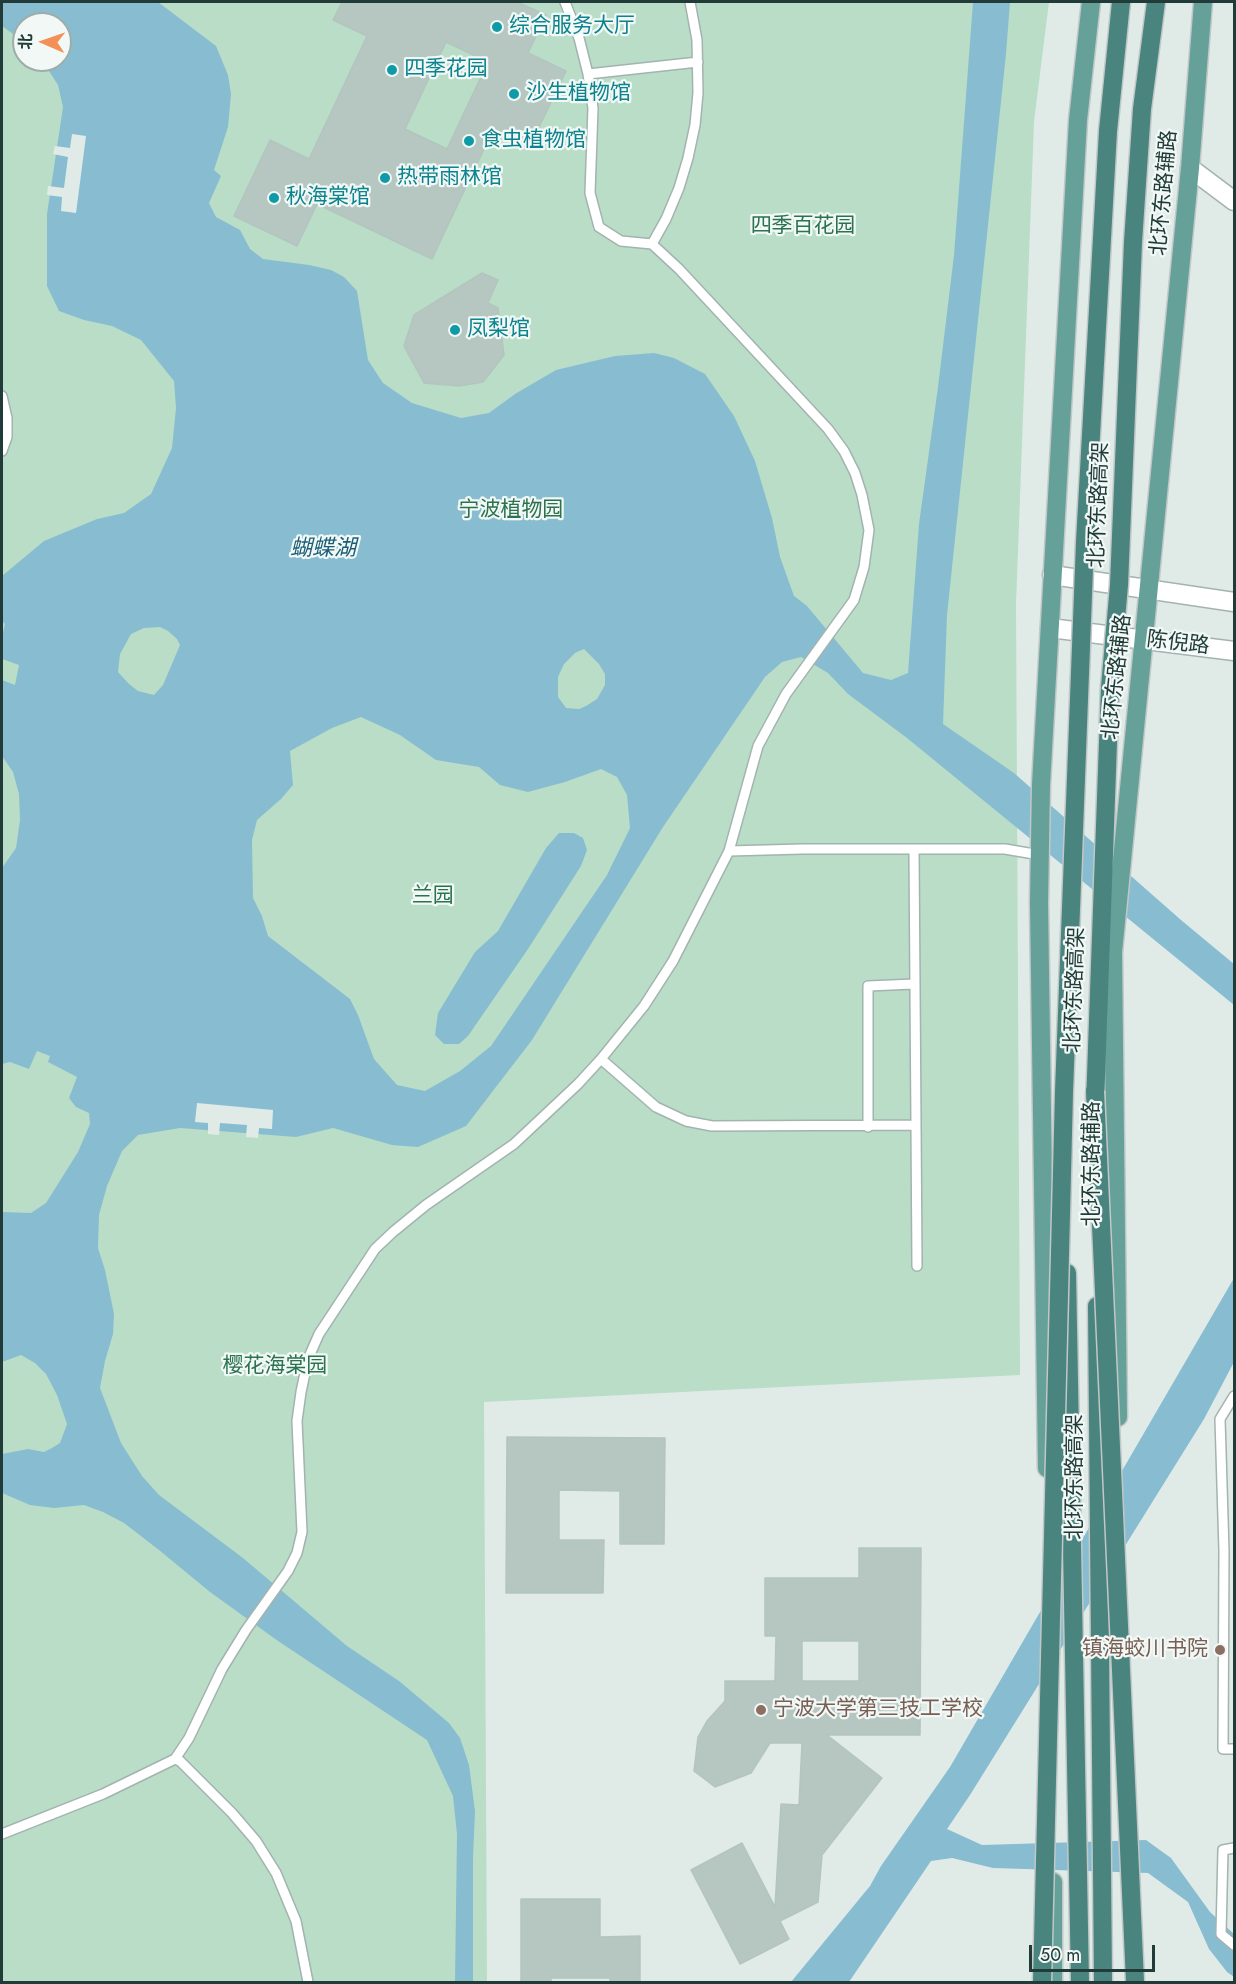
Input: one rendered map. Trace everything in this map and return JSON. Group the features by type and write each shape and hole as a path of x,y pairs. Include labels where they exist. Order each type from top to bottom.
{"highway":[{"name":"北环东路高架","path":"1080,1983 1064,1092 1085,530 1108,131 1121,2"},
{"name":"北环东路高架","path":"1103,1983 1095,1091 1110,687 1119,585 1133,242 1142,109 1156,2"},
{"path":"1095,1091 1135,1983"},
{"path":"1042,1983 1064,1092"}],"main road":[{"path":"1053,1983 1039,902 1041,785 1078,120 1091,2"},
{"name":"北环东路辅路","path":"1129,1983 1117,1358 1113,952 1190,168 1203,2"}],"street":[{"path":"1190,168 1234,201"},
{"path":"1053,575 1234,602"},
{"name":"陈倪路","path":"1050,628 1234,651"}],"lane":[{"path":"2,1834 103,1794 175,1759 189,1738 222,1669 246,1630 288,1571 297,1553 302,1532 297,1421 308,1359 319,1334 375,1249 426,1205 514,1144 601,1059 644,1006 673,961 729,851 758,746 786,694 854,600 864,567 869,530 862,495 844,451 813,412 694,288 679,269 652,244 621,241 599,227 590,194 593,108 588,74 579,38 565,2"},
{"path":"652,244 666,219 688,158 695,125 698,62 697,40 690,2"},
{"path":"588,74 698,62"},
{"path":"2,396 7,418 7,437 2,451"},
{"path":"729,851 1005,849 1040,855"},
{"path":"914,850 917,1266"},
{"path":"868,1127 868,986 914,984"},
{"path":"601,1059 656,1107 686,1121 712,1126 916,1125"},
{"path":"1234,1396 1220,1419 1229,1551 1223,1749 1234,1749"},
{"path":"175,1759 180,1761 232,1813 255,1841 276,1873 296,1921 308,1983"},
{"path":"1234,1848 1223,1850 1221,1934 1234,1945"}],"green space":[{"name":"宁波植物园","path":"2,2 1049,2 1034,122 1016,604 1020,1375 484,1402 487,1982 2,1982"}],"water":[{"name":"蝴蝶湖","path":"2,2 158,2 216,46 228,75 231,94 228,127 214,170 221,176 209,203 216,217 240,230 250,249 263,259 309,265 331,270 344,277 357,291 368,360 383,383 412,403 461,418 489,413 515,394 556,370 615,356 654,353 674,358 705,374 734,416 755,461 772,518 780,557 794,596 807,606 863,673 891,680 908,673 919,524 954,255 973,2 1010,2 947,615 943,724 1014,773 1234,964 1234,1005 907,738 848,694 828,673 801,657 782,662 765,677 663,827 532,1040 466,1126 418,1147 392,1145 333,1128 296,1137 180,1128 138,1135 122,1151 107,1186 99,1215 98,1248 114,1314 113,1334 100,1388 121,1443 142,1476 159,1495 243,1558 347,1646 399,1681 449,1723 460,1738 469,1765 475,1811 473,1982 455,1982 457,1834 453,1796 427,1740 278,1641 210,1592 124,1523 84,1505 54,1508 30,1505 2,1493 2,1454 28,1449 44,1452 60,1443 67,1424 57,1395 46,1374 35,1363 21,1355 2,1362 2,1212 31,1213 46,1203 78,1152 90,1124 89,1113 76,1107 69,1098 77,1077 48,1062 50,1056 37,1051 29,1069 10,1062 2,1064 2,868 16,848 20,820 19,794 13,772 2,756 2,680 15,685 19,665 2,659 2,637 5,624 2,621 2,576 44,541 97,519 124,513 151,494 172,448 176,408 174,381 141,340 112,326 84,320 59,311 47,286 47,214 63,107 58,85 50,72 72,72 72,12 12,12 12,33 2,26","holes":["160,627 168,631 180,645 163,685 154,695 138,691 118,672 120,654 131,634 144,628","584,649 599,664 605,674 605,685 597,699 586,706 579,709 566,708 558,697 558,677 564,664 575,653","361,717 400,735 436,760 479,767 500,785 528,792 601,769 617,777 627,795 630,828 607,875 491,1046 460,1071 425,1091 397,1085 374,1059 350,999 268,936 253,898 252,840 257,820 293,785 290,751 332,728"]},
{"path":"559,833 574,833 583,838 587,850 581,866 528,949 468,1036 459,1044 444,1044 435,1035 438,1013 475,952 498,931 546,848"},
{"path":"1234,1278 1234,1362 1204,1419 947,1829 982,1845 1146,1840 1171,1858 1210,1912 1234,1934 1234,1977 1227,1972 1209,1949 1188,1902 1148,1873 993,1868 952,1858 931,1861 849,1982 791,1982 870,1886 881,1866 950,1767"}],"pier":[{"path":"72,134 86,136 76,213 61,211 62,197 47,195 48,186 64,188 68,157 53,154 55,146 70,148"},
{"path":"197,1103 273,1110 272,1129 259,1128 258,1138 246,1137 247,1125 220,1123 219,1135 208,1134 208,1123 195,1122"}],"building":[{"path":"342,2 517,2 546,15 528,53 566,71 528,150 492,132 432,259 317,204 297,246 234,216 270,140 309,159 367,36 333,20","holes":["446,42 488,62 447,149 405,129"]},
{"name":"凤梨馆","path":"482,273 498,280 488,303 498,308 504,355 483,382 459,386 424,383 404,346 414,315"},
{"path":"507,1437 665,1438 664,1544 620,1544 620,1491 559,1490 559,1540 604,1540 603,1593 506,1593"},
{"path":"859,1548 921,1548 920,1735 827,1735 882,1778 822,1855 818,1902 780,1921 789,1939 740,1964 691,1870 742,1843 775,1907 781,1804 799,1805 802,1743 770,1743 751,1773 715,1787 694,1771 698,1737 707,1721 725,1701 725,1681 775,1681 776,1636 765,1636 765,1578 859,1578","holes":["802,1641 859,1641 859,1681 802,1681"]},
{"path":"521,1899 600,1899 600,1937 640,1936 640,1983 610,1983 610,1978 551,1978 551,1983 521,1983"}],"place":[{"name":"综合服务大厅","path":"497,27"},
{"name":"四季花园","path":"392,70"},
{"name":"沙生植物馆","path":"514,94"},
{"name":"食虫植物馆","path":"469,141"},
{"name":"热带雨林馆","path":"385,178"},
{"name":"秋海棠馆","path":"274,198"},
{"name":"凤梨馆","path":"455,330"},
{"name":"镇海蛟川书院","path":"1220,1650"},
{"name":"宁波大学第三技工学校","path":"761,1710"}],"park label":[{"name":"四季百花园","path":"803,227"},
{"name":"兰园","path":"433,897"},
{"name":"樱花海棠园","path":"275,1367"}]}
